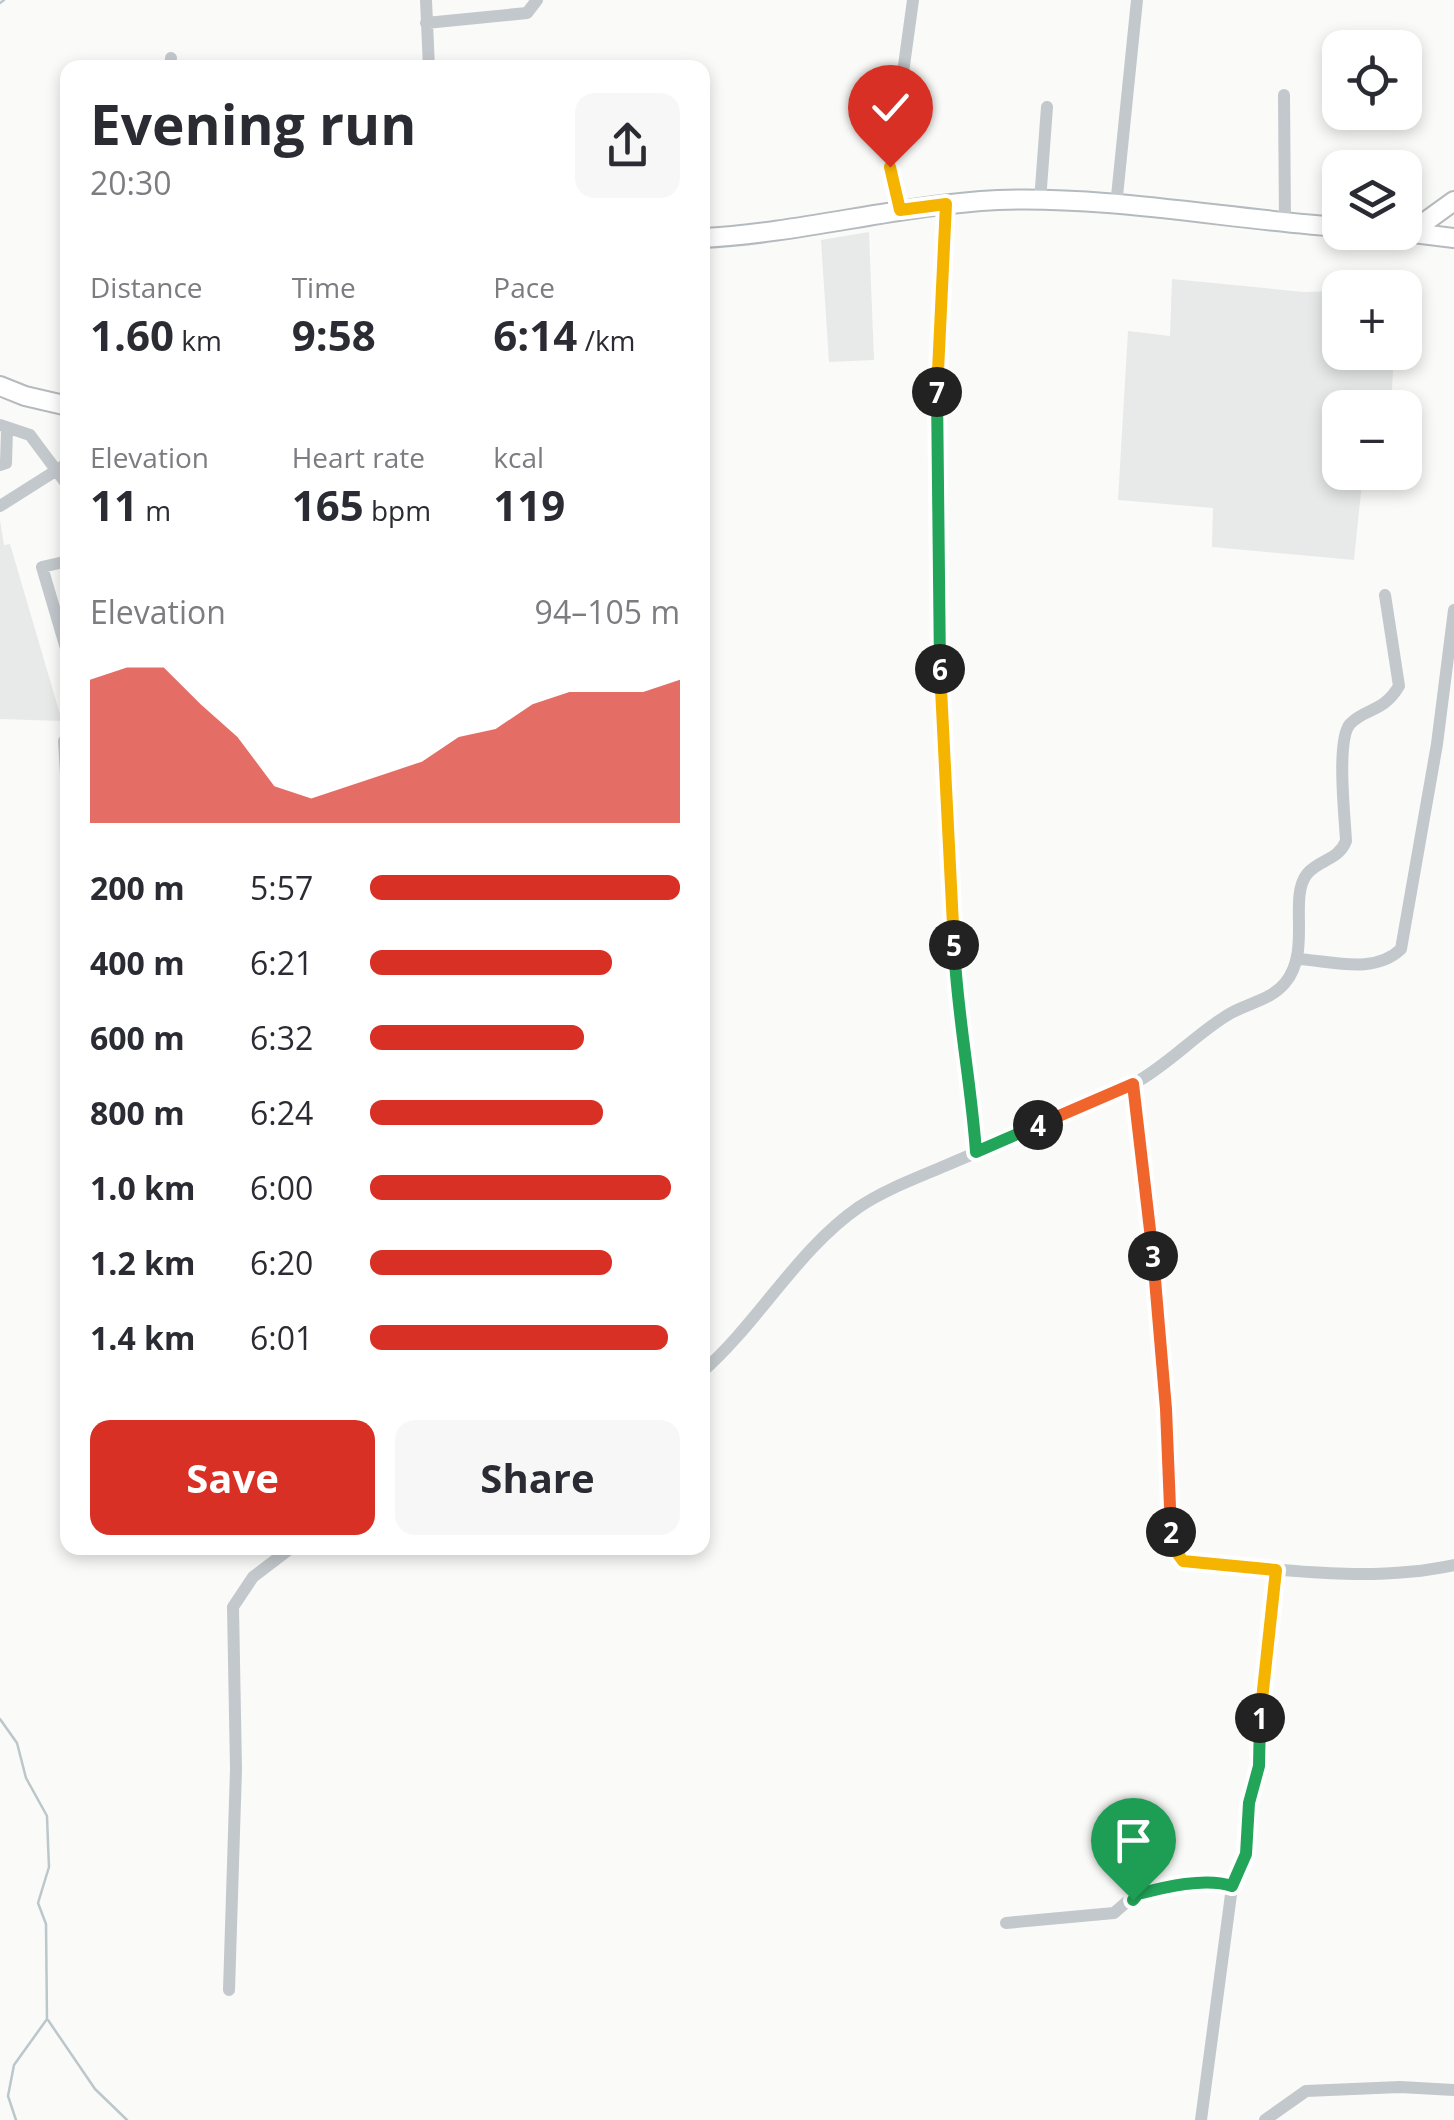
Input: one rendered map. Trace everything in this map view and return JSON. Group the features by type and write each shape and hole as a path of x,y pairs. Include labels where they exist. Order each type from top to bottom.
{"main road":[{"path":"710,237 803,228 946,204 1040,201 1322,226"},
{"path":"1422,223 1454,201"},
{"path":"1422,234 1454,238"},
{"path":"0,386 60,404"}],"street":[{"path":"426,0 428,60"},
{"path":"426,23 527,12 537,0"},
{"path":"900,210 890,167 913,0"},
{"path":"1116,206 1137,0"},
{"path":"1284,95 1285,223"},
{"path":"1040,201 1046,108"},
{"path":"946,204 936,430 940,662 957,1004 970,1069 976,1152"},
{"path":"0,466 6,462 4,427 30,435 60,464"},
{"path":"0,506 60,467"},
{"path":"60,563 42,568 60,628"},
{"path":"710,1363 840,1222 898,1184 1133,1084 1184,1051 1226,1015 1266,999 1285,983 1298,960 1302,888 1307,874 1340,854 1346,841 1344,739 1351,723 1380,709 1399,686 1386,595"},
{"path":"1298,960 1360,966 1391,957 1401,948 1437,744 1454,610"},
{"path":"1437,744 1454,744"},
{"path":"1133,1084 1160,1332 1172,1546 1183,1561 1276,1570 1414,1570 1454,1565"},
{"path":"229,1990 236,1769 233,1607 252,1577 282,1555"},
{"path":"1200,2120 1232,1886 1246,1854 1249,1803 1259,1766 1260,1709 1276,1570"},
{"path":"1006,1923 1114,1913 1138,1894 1150,1890 1209,1883 1232,1886"},
{"path":"1265,2120 1281,2116 1291,2100 1306,2091 1400,2087 1454,2090"}],"shaded area":[{"path":"869,232 874,360 829,362 821,240"},
{"path":"1172,279 1322,292 1322,370 1393,370 1392,390 1322,390 1322,490 1361,490 1354,560 1212,547 1213,508 1118,500 1128,331 1170,336"},
{"path":"0,520 4,545 10,544 60,721 0,719"}],"waterway":[{"path":"0,3 4,0"},
{"path":"0,1719 17,1743 26,1778 47,1816 49,1867 38,1903 46,1924 47,2019 14,2065 8,2096 16,2120"},
{"path":"48,2020 95,2089 127,2120"}],"route":[{"path":"890,167 900,210 946,204 936,430 940,662 957,1004 970,1069 976,1152 1133,1084 1160,1332 1172,1546 1183,1561 1276,1570 1260,1709 1259,1766 1249,1803 1246,1854 1239,1874 1232,1886 1209,1883 1150,1890 1133,1900"}]}
